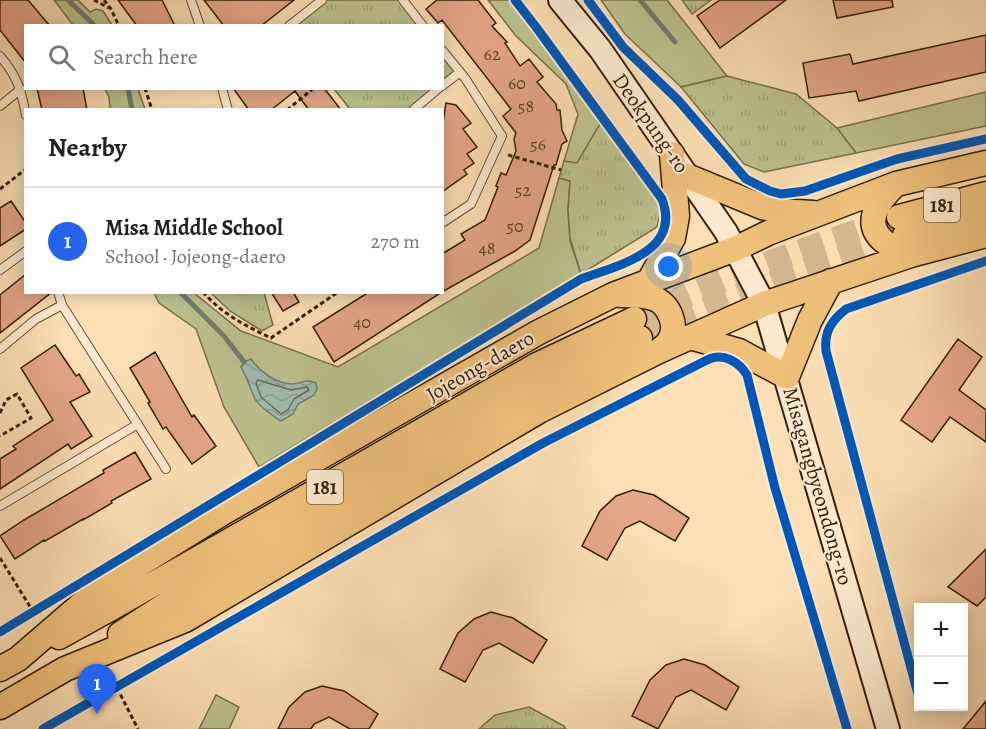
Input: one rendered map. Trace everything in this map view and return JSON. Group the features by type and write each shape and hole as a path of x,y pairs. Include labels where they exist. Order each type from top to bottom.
{"main road":[{"name":"Deokpung-ro","path":"560,0 600,49 726,232 735,249"},
{"path":"649,281 667,252 675,227 672,154"},
{"name":"Jojeong-daero","path":"9,664 98,590 224,512 539,333 613,295 896,184 986,163"},
{"path":"687,176 762,207 779,211 821,213"},
{"path":"896,184 887,192 875,211 873,229 885,244 905,236"},
{"name":"Jojeong-daero","path":"9,664 537,365 644,336 690,337 764,304 831,281 905,236 986,194"},
{"name":"Jojeong-daero","path":"905,236 986,214"},
{"name":"Jojeong-daero","path":"905,236 986,235"},
{"name":"Misagangbyeondong-ro","path":"735,249 764,304 888,729"},
{"path":"690,337 739,351 787,377 810,320 831,281"},
{"path":"613,295 656,299 666,307 672,318 673,326 670,340 644,336"},
{"name":"Jojeong-daero","path":"0,707 65,669 184,620 539,411 644,336"}],"lane":[{"path":"191,0 199,24"},
{"path":"292,24 322,0"},
{"path":"403,0 421,24"},
{"path":"444,52 460,72 502,136 471,204 444,222"},
{"path":"0,56 9,66 21,89 25,108"},
{"path":"444,84 460,72"},
{"path":"0,106 21,89"},
{"path":"223,90 227,108"},
{"path":"415,108 437,90"},
{"path":"0,270 24,252"},
{"path":"59,294 62,305 166,469"},
{"path":"0,349 36,320 62,305"},
{"path":"0,506 138,424"}],"path":[{"path":"94,0 111,9"},
{"path":"104,0 118,24"},
{"path":"147,90 151,108"},
{"path":"289,108 312,90"},
{"path":"495,151 561,170"},
{"path":"0,189 24,171"},
{"path":"205,294 212,303 240,324 271,338 335,294"},
{"path":"0,413 6,400 17,394 31,418 0,436"},
{"path":"0,558 34,613"},
{"path":"117,688 138,729"}],"green space":[{"path":"54,0 78,0 90,12 96,9 103,11 111,24 72,24"},
{"path":"322,0 403,0 421,24 292,24"},
{"path":"488,0 514,0 527,13 562,56 604,117 577,164 564,161 578,114 566,84 516,36"},
{"path":"601,0 667,0 727,76 681,87 625,34"},
{"path":"682,0 711,0 692,14"},
{"path":"444,52 460,72 444,84"},
{"path":"727,76 796,94 837,128 856,153 764,172 744,164 681,87"},
{"path":"106,90 138,90 145,108 110,108"},
{"path":"335,90 438,90 415,108 349,108"},
{"path":"986,92 986,126 856,153 837,128"},
{"path":"604,117 665,195 657,227 581,274 570,238 568,210 570,181 559,178 564,161 577,163"},
{"path":"559,178 570,181 568,210 570,241 581,274 259,467 224,407 196,329 159,303 154,294 195,294 241,331 338,367 539,248"},
{"path":"212,294 264,294 273,325 262,331 230,311"},
{"path":"216,695 239,707 229,729 199,729"},
{"path":"529,707 566,729 479,729 495,715"}],"water":[{"path":"251,359 263,372 280,382 316,383 317,389 314,395 298,404 293,414 281,421 255,399 241,367 244,362"}],"building":[{"path":"0,0 28,0 48,24 24,24 24,60 0,30"},
{"path":"118,0 162,0 174,24 136,24"},
{"path":"204,0 294,0 264,24 222,24"},
{"path":"437,0 478,0 496,23 492,26 507,42 505,43 520,66 529,59 543,77 537,82 556,104 557,110 560,110 562,130 567,141 562,144 556,165 554,165 530,240 515,251 444,291 444,253 465,240 461,234 485,220 501,173 506,175 516,151 514,139 516,133 503,116 511,109 442,20 438,23 426,9"},
{"path":"720,0 786,0 720,48 697,16"},
{"path":"833,0 892,0 893,7 837,18"},
{"path":"986,35 986,72 859,101 856,91 809,98 803,63 850,54 853,64"},
{"path":"37,90 83,90 87,108 42,108"},
{"path":"234,90 326,90 339,108 308,108 295,91 274,108 248,108"},
{"path":"446,103 456,105 471,123 463,129 477,147 467,154 474,163 464,170 467,174 444,191"},
{"path":"11,201 24,220 24,230 0,246 0,208"},
{"path":"24,276 24,294 49,294 0,333 0,295"},
{"path":"272,294 294,294 299,302 283,311"},
{"path":"366,294 439,294 334,362 313,327"},
{"path":"958,339 982,357 959,390 986,410 986,442 950,417 932,442 901,420"},
{"path":"55,345 76,376 79,374 90,392 70,402 92,436 71,449 68,444 0,489 0,459 16,449 13,446 53,420 21,368"},
{"path":"155,352 192,417 194,415 216,446 192,464 166,427 163,429 130,368"},
{"path":"135,452 151,479 15,559 0,536"},
{"path":"633,490 654,495 689,518 675,541 640,521 625,528 607,560 582,546 600,511 616,496"},
{"path":"986,549 986,597 977,606 948,587"},
{"path":"491,612 513,618 547,640 533,663 499,643 483,650 465,682 440,669 458,633 474,619"},
{"path":"684,659 705,665 739,687 726,710 691,690 676,697 658,729 632,716 650,680 666,665"},
{"path":"322,686 344,691 378,714 369,729 350,729 329,717 314,724 311,729 278,729 289,707 305,692"},
{"path":"986,701 986,729 963,729"}],"waterway":[{"path":"68,0 93,24"},
{"path":"640,0 675,42"},
{"path":"128,90 132,108"},
{"path":"182,294 224,336 244,362"}],"tunnel":[{"path":"634,319 765,264 899,217"},
{"path":"640,338 770,283 903,235"}],"cycle path":[{"path":"0,632 581,279 628,262 655,244 663,232 666,217 662,199 515,0"},
{"path":"588,0 623,47 678,100 746,179 770,191 781,194 805,191 897,159 986,139"},
{"path":"914,679 826,351 826,338 836,318 846,309 986,261"},
{"path":"43,729 543,443 715,357 731,360 747,375 775,488 847,729"}],"place":[{"name":"Misa Middle School","path":"97,714"}]}
